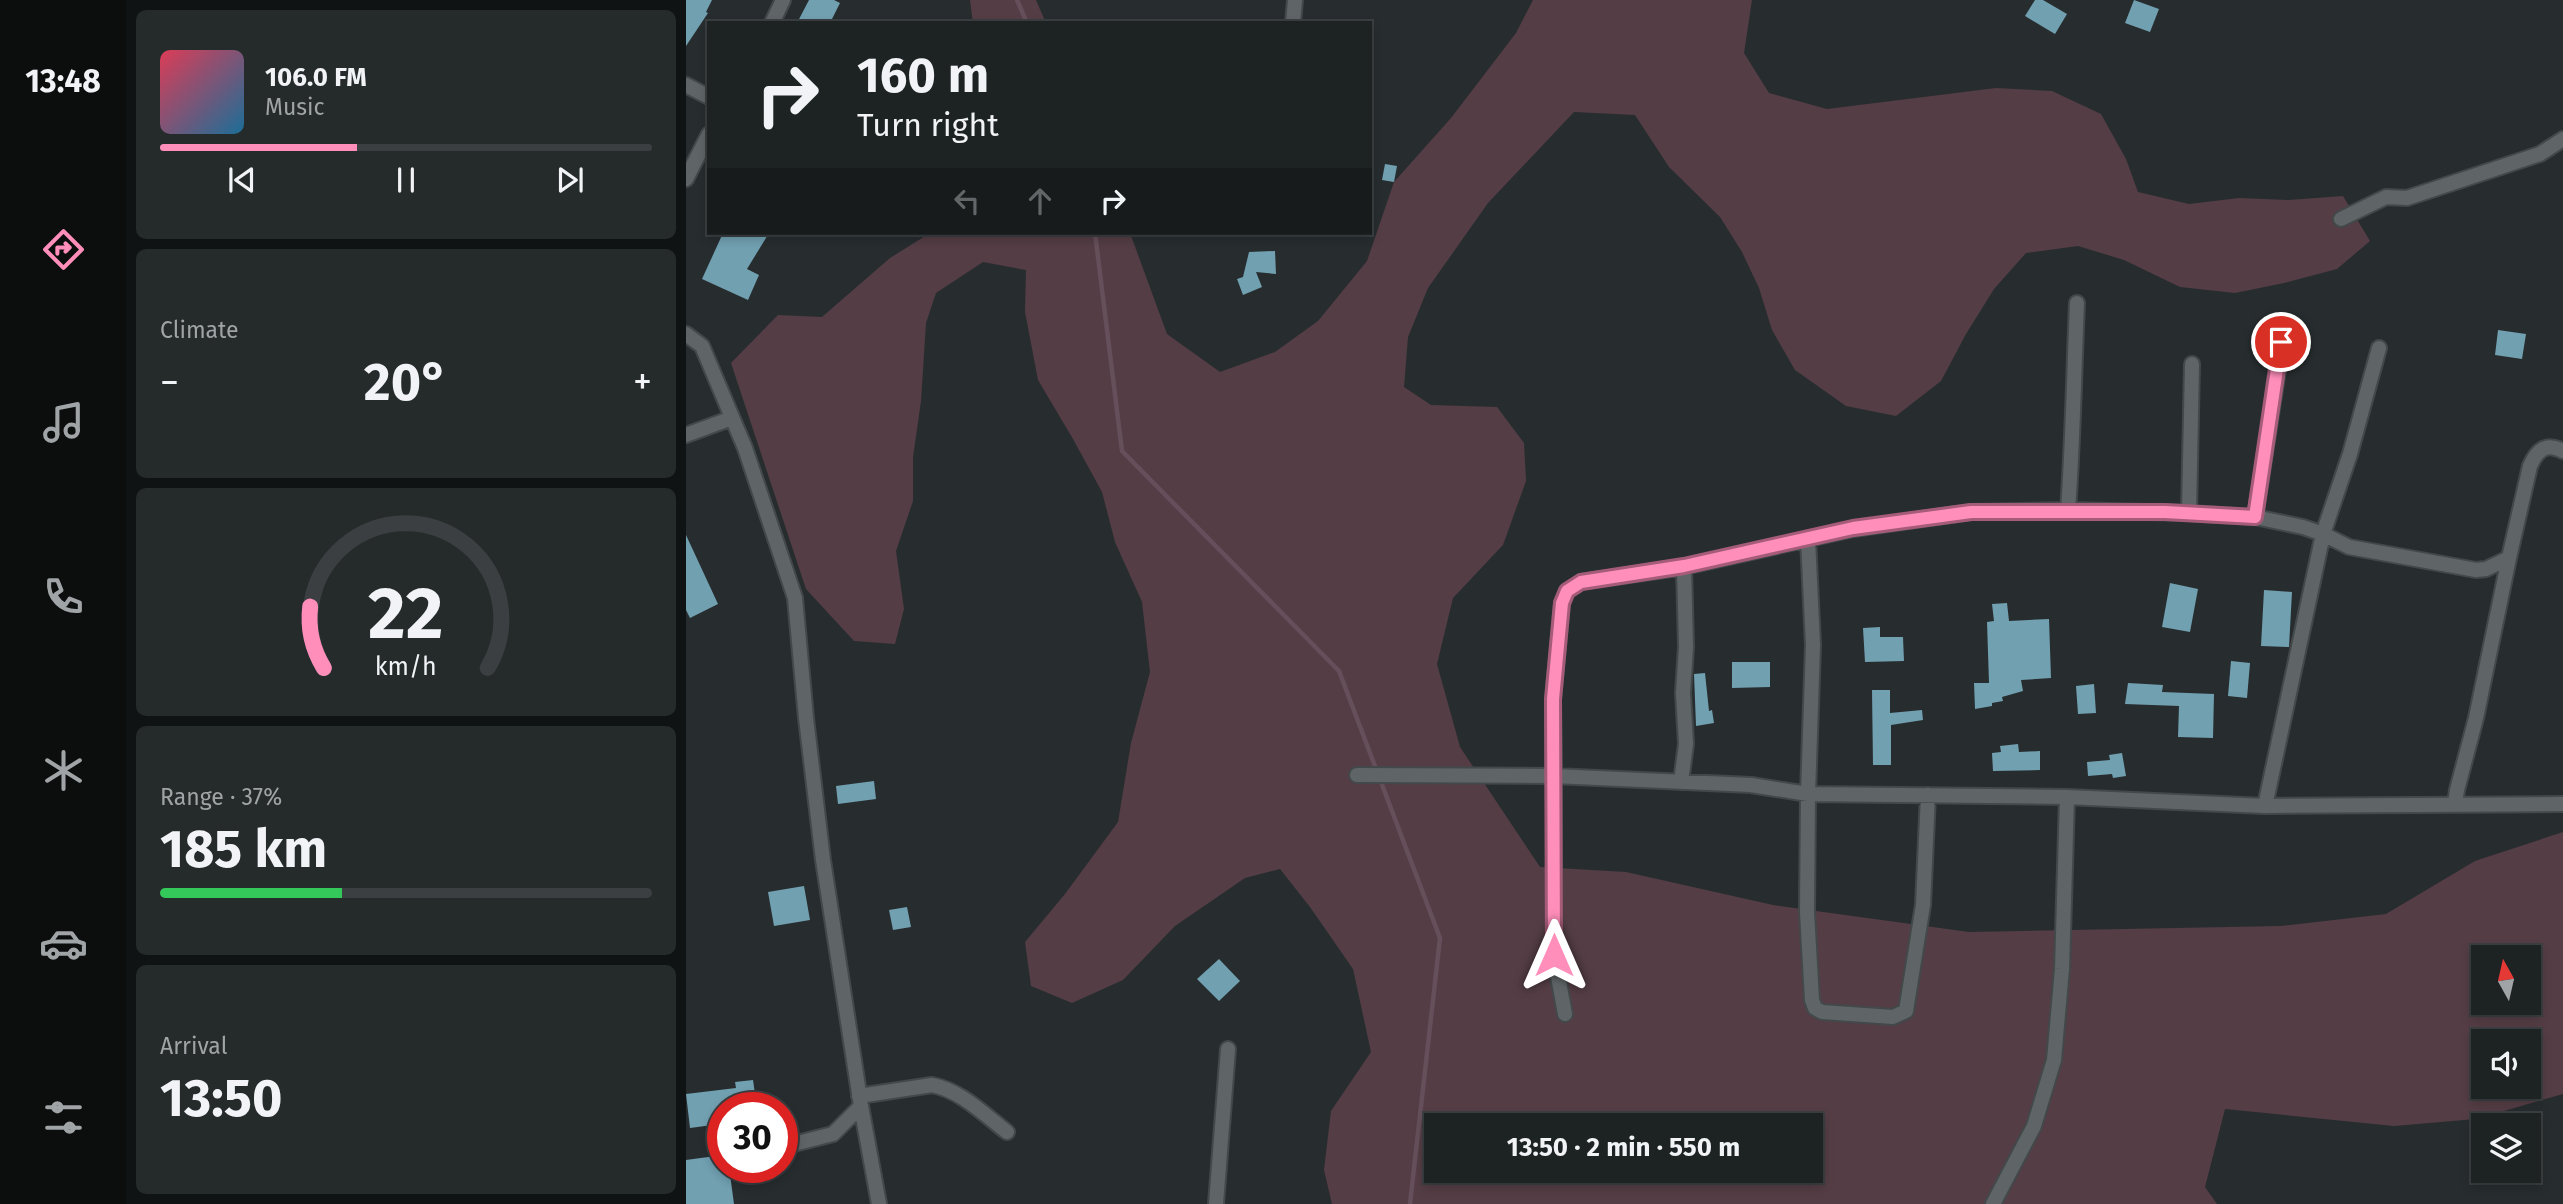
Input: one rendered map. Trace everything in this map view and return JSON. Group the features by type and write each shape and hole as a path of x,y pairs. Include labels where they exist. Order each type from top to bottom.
{"street":[{"path":"773,21 783,0"},
{"path":"1293,21 1295,0"},
{"path":"686,85 707,96"},
{"path":"686,179 707,138"},
{"path":"2341,219 2386,197 2407,198 2540,154 2563,139"},
{"path":"2068,510 2074,432 2077,303"},
{"path":"2255,517 2283,326"},
{"path":"686,334 702,346 745,448 790,578 823,860 860,1101 879,1204"},
{"path":"2265,806 2323,534 2350,454 2379,348"},
{"path":"2189,513 2192,364"},
{"path":"686,435 732,418"},
{"path":"2455,804 2530,467 2535,454 2544,447 2563,451"},
{"path":"1565,1014 1554,955 1553,699 1562,603 1567,591 1581,582 1684,566 1853,528 1971,512 2068,510 2255,517 2304,527 2349,547 2476,570 2486,569 2509,558"},
{"path":"1808,539 1813,645 1807,912 1812,1000 1815,1008 1822,1012 1893,1017 1906,1011 1923,905 1928,795"},
{"path":"1681,782 1686,744 1683,693 1686,647 1684,566"},
{"path":"1357,775 1554,776 1751,785 1808,794 2067,797 2265,806 2563,804"},
{"path":"1993,1204 2034,1126 2054,1060 2062,969 2067,797"},
{"path":"1216,1204 1228,1049"},
{"path":"798,1143 832,1134 860,1101 932,1085 941,1087 976,1108 1007,1132"}],"shaded area":[{"path":"970,0 1036,0 1045,21 973,21"},
{"path":"1533,0 1752,0 1744,53 1769,93 1827,109 1996,88 2052,91 2101,114 2126,159 2138,192 2189,204 2239,198 2289,200 2343,196 2370,241 2337,269 2235,293 2180,287 2124,260 2078,246 2026,253 1994,289 1941,381 1896,416 1846,406 1795,370 1772,330 1759,288 1742,252 1720,217 1669,167 1635,115 1574,112 1488,203 1428,288 1408,337 1404,387 1431,405 1497,407 1524,443 1526,481 1503,545 1453,598 1437,664 1460,747 1540,867 1626,872 1773,905 1969,932 2281,926 2386,914 2475,861 2563,832 2563,1094 2497,1113 2471,1113 2471,1119 2394,1126 2225,1109 2205,1187 2217,1204 1332,1204 1324,1170 1331,1111 1371,1052 1353,969 1280,869 1245,878 1175,926 1123,980 1072,1003 1031,986 1025,942 1065,894 1118,822 1131,743 1150,672 1142,602 1115,542 1102,492 1038,380 1025,312 1026,270 983,262 936,293 926,323 921,401 913,457 913,501 896,551 904,609 895,644 854,641 806,589 731,363 778,315 822,317 890,258 927,235 1131,235 1167,334 1220,372 1275,352 1318,321 1367,261 1394,182 1451,118 1516,33"}],"building":[{"path":"686,0 712,0 706,12 708,13 686,46"},
{"path":"809,0 834,0 840,3 831,21 798,21"},
{"path":"2035,0 2043,0 2067,14 2055,34 2025,16"},
{"path":"2134,0 2159,9 2150,32 2125,23"},
{"path":"1385,164 1397,166 1394,182 1382,180"},
{"path":"722,235 768,235 747,269 759,275 748,300 702,279"},
{"path":"1275,251 1276,274 1256,272 1262,287 1243,295 1237,279 1243,277 1249,252"},
{"path":"2498,330 2526,334 2522,359 2495,355"},
{"path":"686,535 718,604 690,618 686,610"},
{"path":"2170,583 2198,589 2190,632 2162,627"},
{"path":"2264,590 2292,592 2289,647 2261,646"},
{"path":"2007,603 2009,621 2049,619 2051,678 2021,680 2023,691 2002,697 2003,701 1992,703 1992,706 1975,709 1974,683 1989,683 1987,622 1994,621 1992,604"},
{"path":"1880,627 1880,637 1903,637 1904,661 1865,662 1863,628"},
{"path":"2231,661 2250,663 2247,698 2228,696"},
{"path":"1732,662 1770,662 1770,687 1732,688"},
{"path":"1705,673 1709,711 1712,710 1714,723 1696,726 1694,674"},
{"path":"2128,683 2163,685 2162,692 2214,694 2213,738 2178,737 2179,706 2125,704"},
{"path":"2094,684 2096,713 2078,714 2076,686"},
{"path":"1872,690 1890,690 1890,713 1922,710 1923,720 1891,725 1891,765 1873,765"},
{"path":"2018,744 2019,752 2040,751 2040,770 1993,771 1992,753 2001,752 2000,746"},
{"path":"2122,753 2126,776 2088,776 2087,762 2110,760 2109,755"},
{"path":"874,781 876,799 838,804 836,786"},
{"path":"804,886 810,920 774,926 768,892"},
{"path":"907,907 911,927 893,930 889,910"},
{"path":"1219,959 1240,981 1219,1001 1197,979"},
{"path":"753,1080 755,1092 707,1092 707,1126 690,1128 686,1094 736,1088 735,1082"},
{"path":"707,1157 707,1183 731,1183 734,1204 686,1204 686,1160"}],"waterway":[{"path":"1017,0 1026,21"},
{"path":"1095,235 1122,451 1339,671 1440,938 1410,1204"}],"route":[{"path":"1554,955 1553,699 1562,603 1567,591 1581,582 1684,566 1853,528 1971,512 2068,510 2255,517 2281,342"}]}
